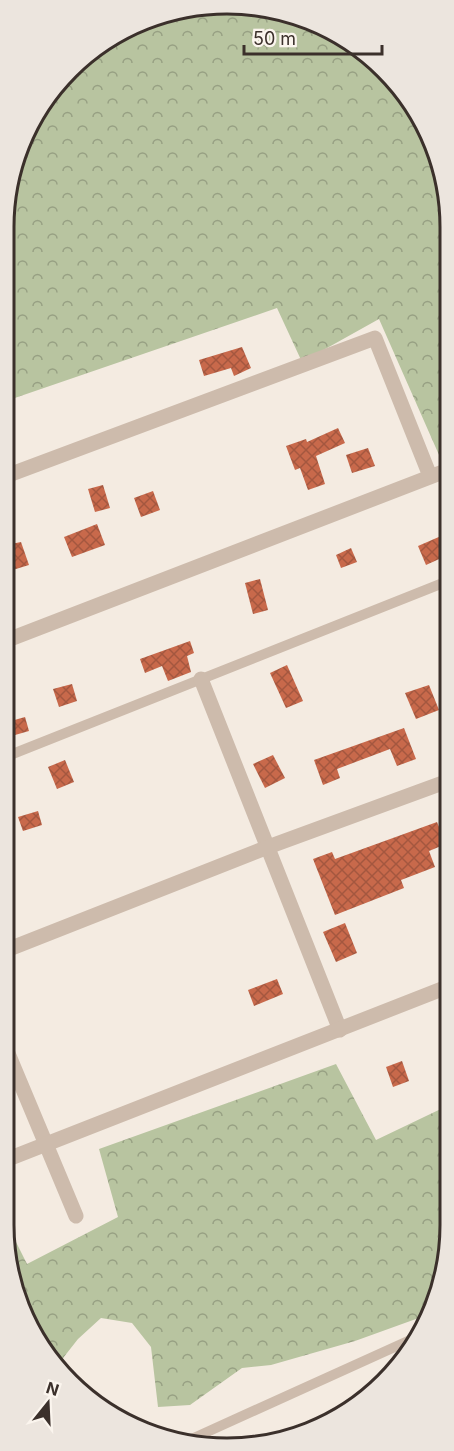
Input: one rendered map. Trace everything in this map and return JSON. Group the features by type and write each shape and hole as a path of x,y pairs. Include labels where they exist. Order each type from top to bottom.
{"street":[{"path":"14,473 375,338 430,476"},
{"path":"14,638 440,473"},
{"path":"201,679 340,1030"},
{"path":"14,947 267,847 440,784"},
{"path":"14,1157 440,990"},
{"path":"14,1068 76,1216"}],"lane":[{"path":"14,753 440,583"},
{"path":"198,1436 406,1342"}],"green space":[{"path":"199,15 255,15 296,25 334,42 368,66 388,86 405,108 424,145 439,199 440,457 379,319 302,362 277,308 14,398 14,213 21,172 30,145 49,108 86,66 108,49 145,30 172,21"},
{"path":"336,1064 376,1140 440,1109 439,1252 429,1293 418,1318 355,1341 271,1365 242,1368 190,1405 158,1407 151,1347 132,1323 101,1318 78,1339 62,1359 49,1343 30,1306 21,1279 14,1238 27,1264 118,1217 99,1149"}],"building":[{"path":"242,347 251,368 234,376 231,368 204,376 199,360"},
{"path":"338,428 345,443 316,456 325,484 308,490 300,468 295,470 286,446 306,439 307,442"},
{"path":"368,448 375,466 352,473 346,455"},
{"path":"103,485 110,508 95,512 88,489"},
{"path":"153,491 160,510 141,517 134,498"},
{"path":"97,524 105,545 72,557 64,537"},
{"path":"440,536 440,559 426,565 418,546"},
{"path":"21,542 29,565 14,570 14,543"},
{"path":"351,548 357,562 341,568 336,555"},
{"path":"260,579 268,610 253,614 245,583"},
{"path":"190,641 194,653 187,656 191,672 168,681 162,666 145,673 140,659"},
{"path":"287,665 303,701 286,708 270,673"},
{"path":"72,684 77,701 59,707 53,689"},
{"path":"429,685 439,710 416,719 405,693"},
{"path":"25,717 29,731 15,735 14,720"},
{"path":"404,728 416,759 397,766 390,749 337,769 340,778 323,785 314,760"},
{"path":"273,755 285,778 265,788 253,764"},
{"path":"65,760 74,782 57,789 48,767"},
{"path":"38,811 42,825 23,831 18,817"},
{"path":"437,822 440,829 440,846 429,851 435,867 401,880 404,888 335,915 313,859 332,852 335,859"},
{"path":"345,923 357,953 336,962 323,932"},
{"path":"277,979 283,994 254,1006 248,990"},
{"path":"402,1061 409,1081 393,1087 386,1067"}]}
